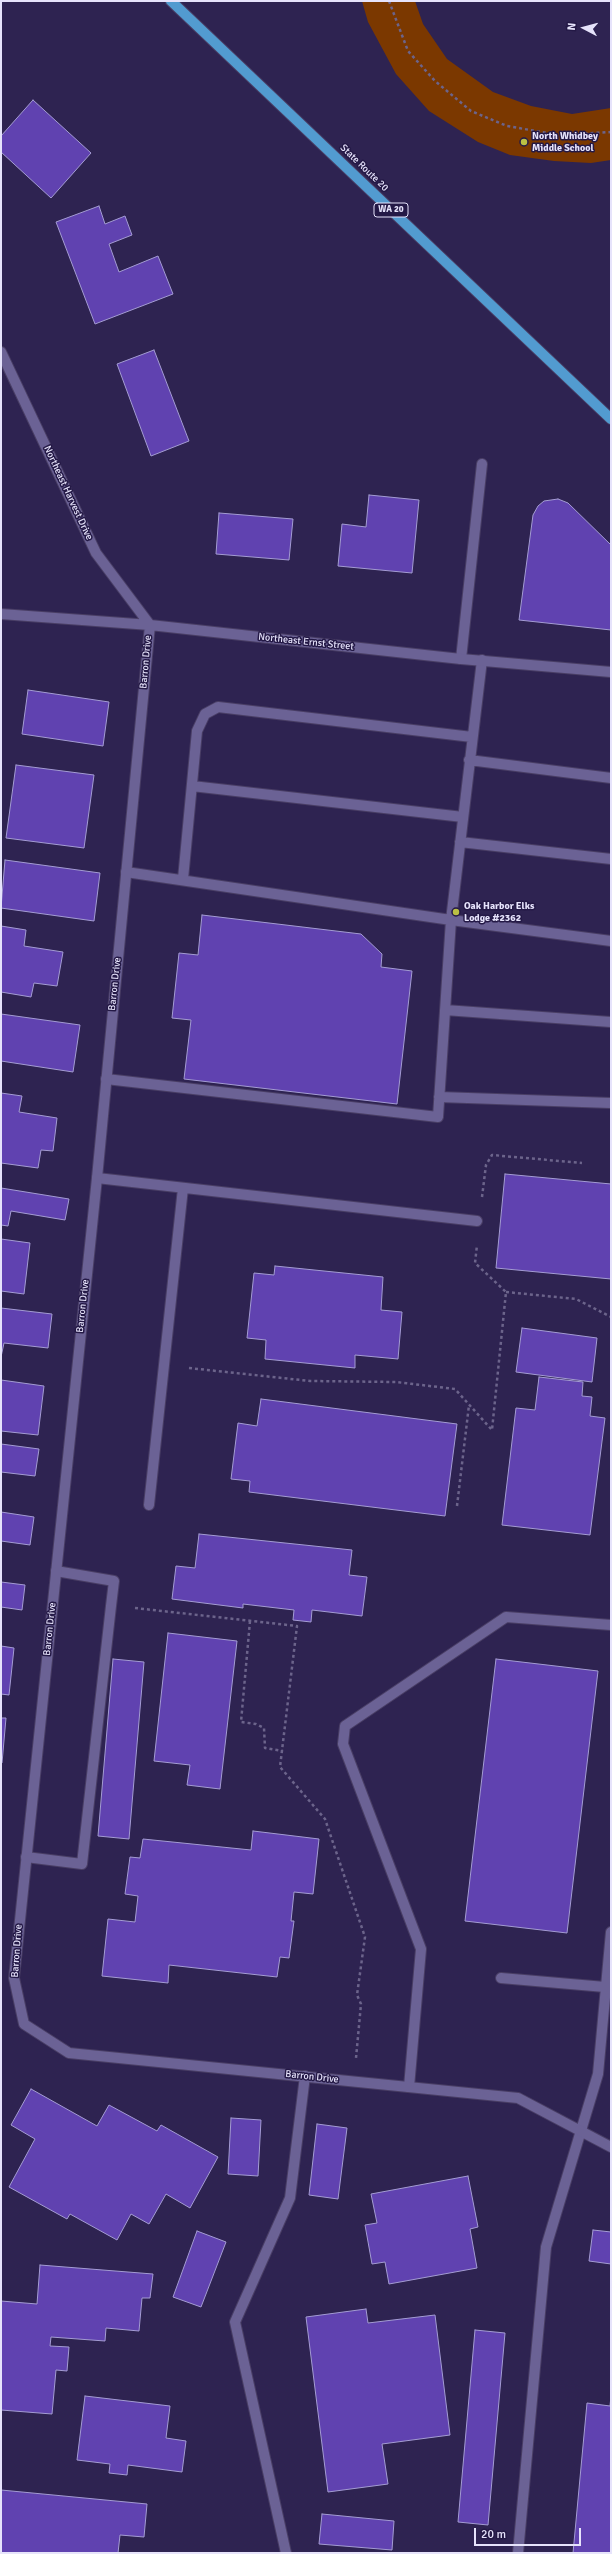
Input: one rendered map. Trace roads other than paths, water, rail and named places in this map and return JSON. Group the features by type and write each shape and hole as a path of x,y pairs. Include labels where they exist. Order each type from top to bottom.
{"main road":[{"name":"State Route 20","path":"171,1 611,419"}],"street":[{"name":"Northeast Harvest Drive","path":"1,352 96,553 150,625"},
{"path":"461,659 482,464"},
{"name":"Northeast Ernst Street","path":"1,614 150,625 461,659 611,672"},
{"name":"Barron Drive","path":"150,625 97,1178 14,1978 24,2024 69,2053 518,2098 611,2148"},
{"path":"106,1079 438,1117 451,920 482,660"},
{"path":"183,879 197,731 206,714 218,707 472,737"},
{"path":"469,760 611,778"},
{"path":"192,786 463,817"},
{"path":"460,842 611,859"},
{"path":"126,872 183,879 451,920 611,941"},
{"path":"445,1010 611,1022"},
{"path":"439,1097 611,1103"},
{"path":"97,1178 478,1221"},
{"path":"149,1506 183,1188"},
{"path":"26,1857 82,1864 114,1581 56,1571"},
{"path":"409,2087 421,1949 343,1744 345,1726 506,1617 611,1625"},
{"path":"518,2553 546,2247 598,2074 611,1932"},
{"path":"501,1978 605,1987"},
{"path":"286,2553 235,2322 290,2198 305,2076"}],"place":[{"name":"North Whidbey Middle School","path":"524,142"},
{"name":"Oak Harbor Elks Lodge #2362","path":"456,912"}]}
